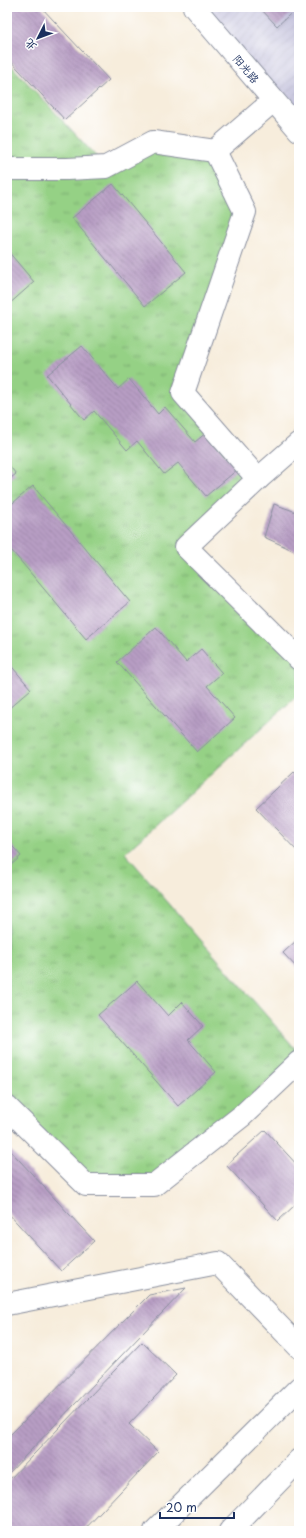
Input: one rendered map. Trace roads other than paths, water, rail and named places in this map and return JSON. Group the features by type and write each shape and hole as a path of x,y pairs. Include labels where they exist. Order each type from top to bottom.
{"street":[{"name":"阳光路","path":"194,7 299,130"},
{"path":"7,169 106,167 153,142 215,151 273,101"},
{"path":"215,151 245,212 183,393 258,479"},
{"path":"299,443 258,479 186,547 299,659"},
{"path":"7,1107 86,1185 154,1185 243,1115 299,1062"},
{"path":"7,1304 218,1264 299,1347"},
{"path":"155,1531 299,1388"},
{"path":"230,1531 299,1460"}]}
